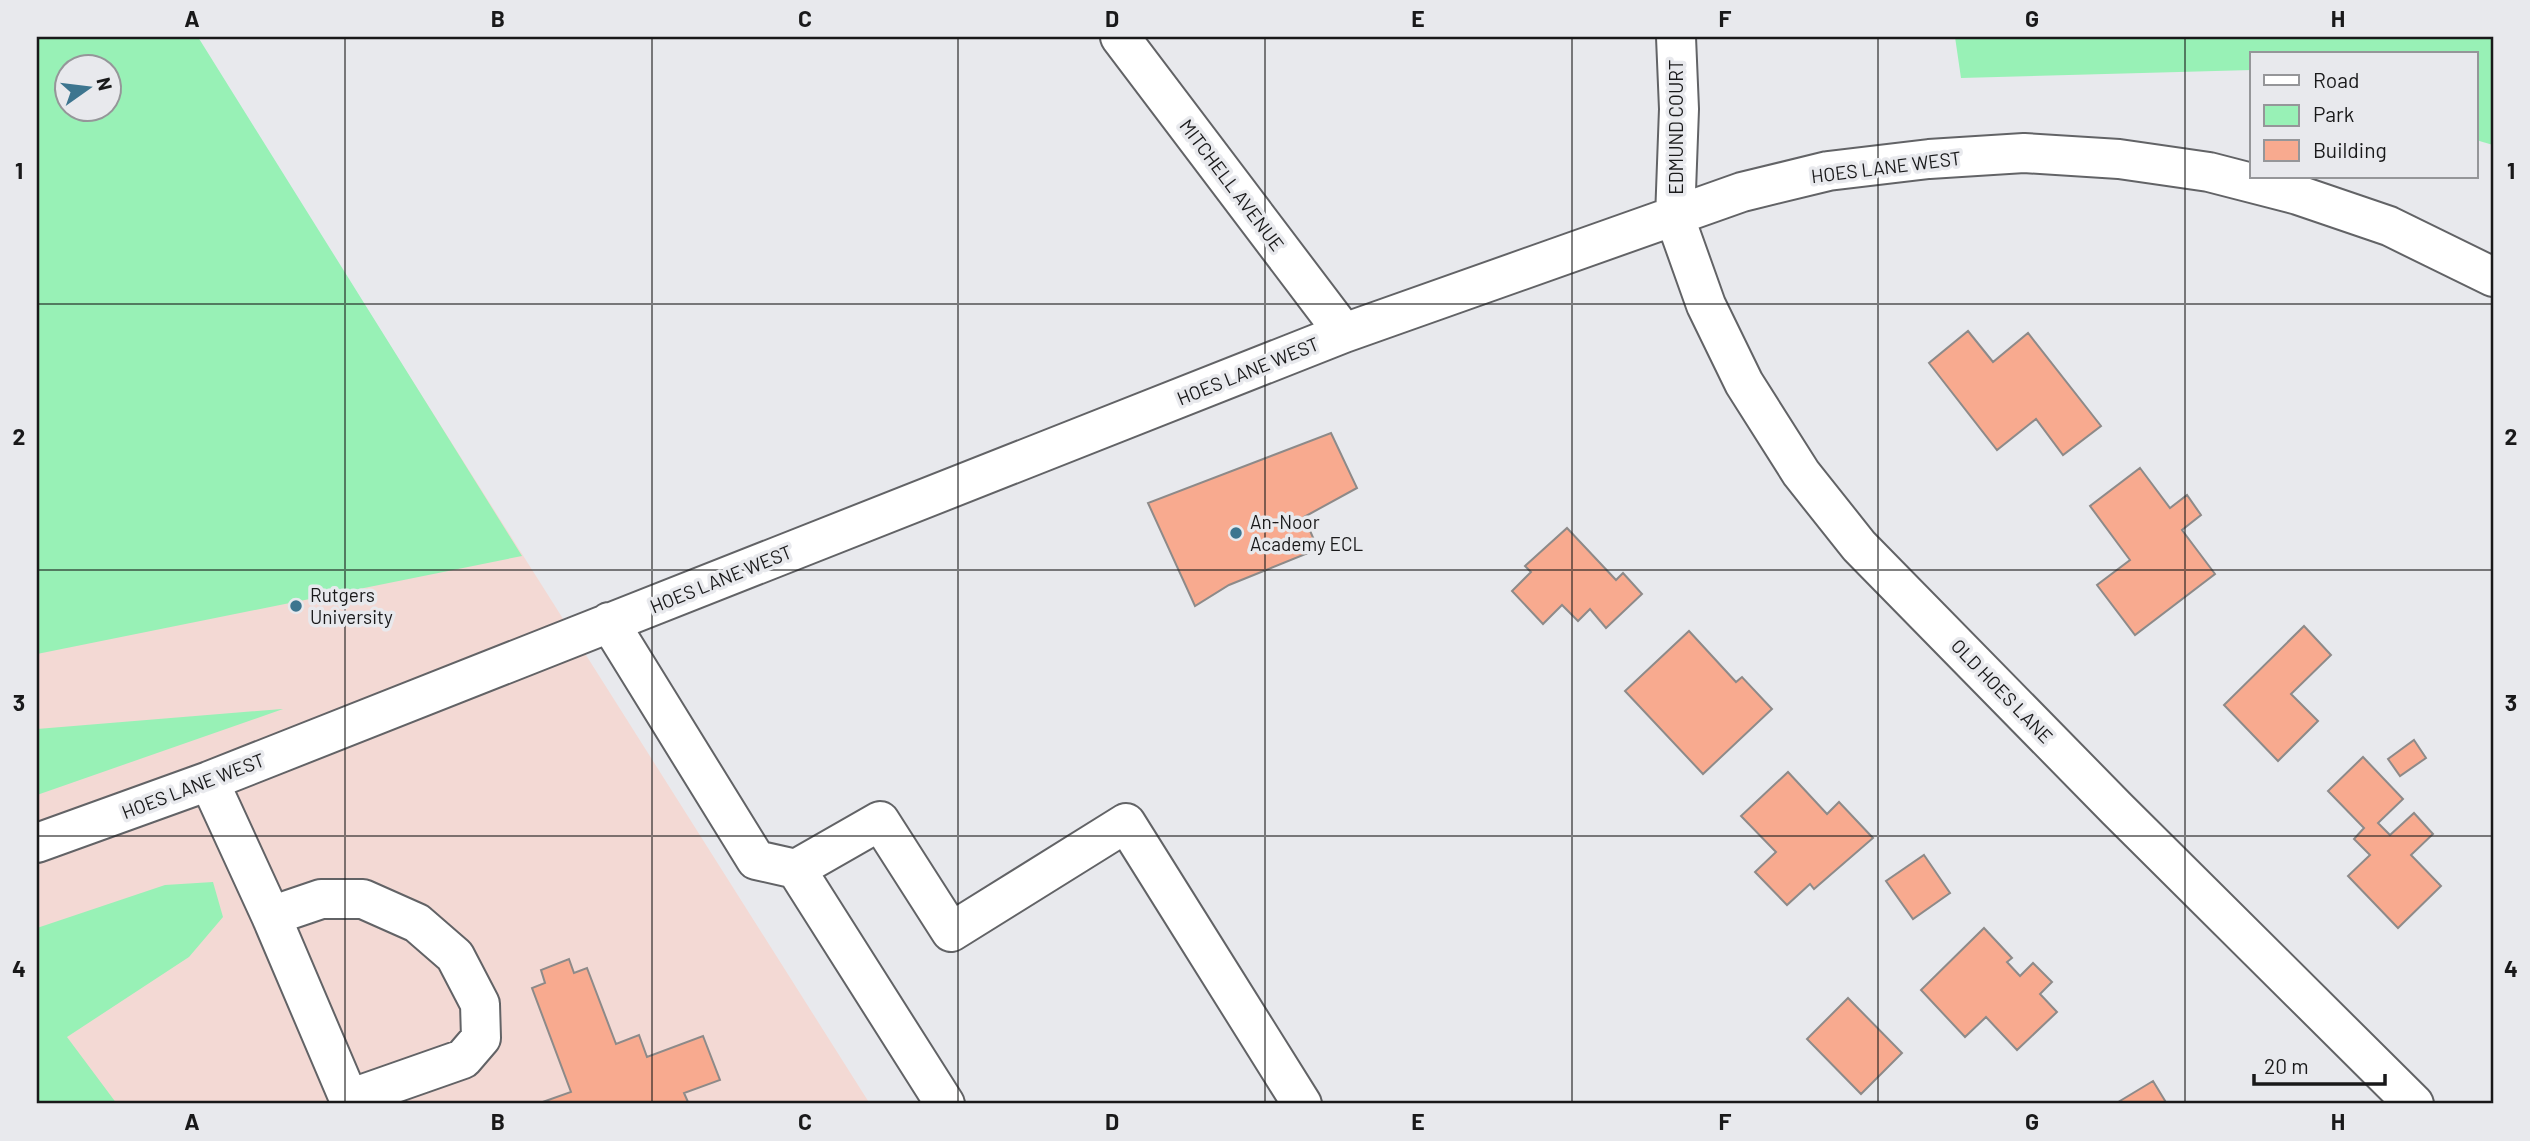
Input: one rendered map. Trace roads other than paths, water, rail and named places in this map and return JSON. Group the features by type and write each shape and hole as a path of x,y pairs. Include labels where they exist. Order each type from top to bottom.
{"street":[{"name":"MITCHELL AVENUE","path":"1120,37 1344,333"},
{"name":"EDMUND COURT","path":"1675,218 1679,109 1676,37"},
{"name":"HOES LANE WEST","path":"37,843 209,781 1344,333 1675,218 1742,192 1828,171 1929,159 2024,153 2119,159 2209,173 2298,195 2389,226 2493,277"},
{"name":"OLD HOES LANE","path":"1675,218 1706,305 1744,383 1801,473 1859,546 2107,799 2414,1104"},
{"path":"609,622 756,860 796,869 880,821 951,932 1126,823 1302,1104"},
{"path":"209,781 271,916 349,1099 463,1059 481,1038 480,1004 455,956 416,923 363,899 321,899 271,916"},
{"path":"796,869 945,1104"}],"place":[{"name":"An-Noor Academy ECL","path":"1236,533"},
{"name":"Rutgers University","path":"296,606"}]}
